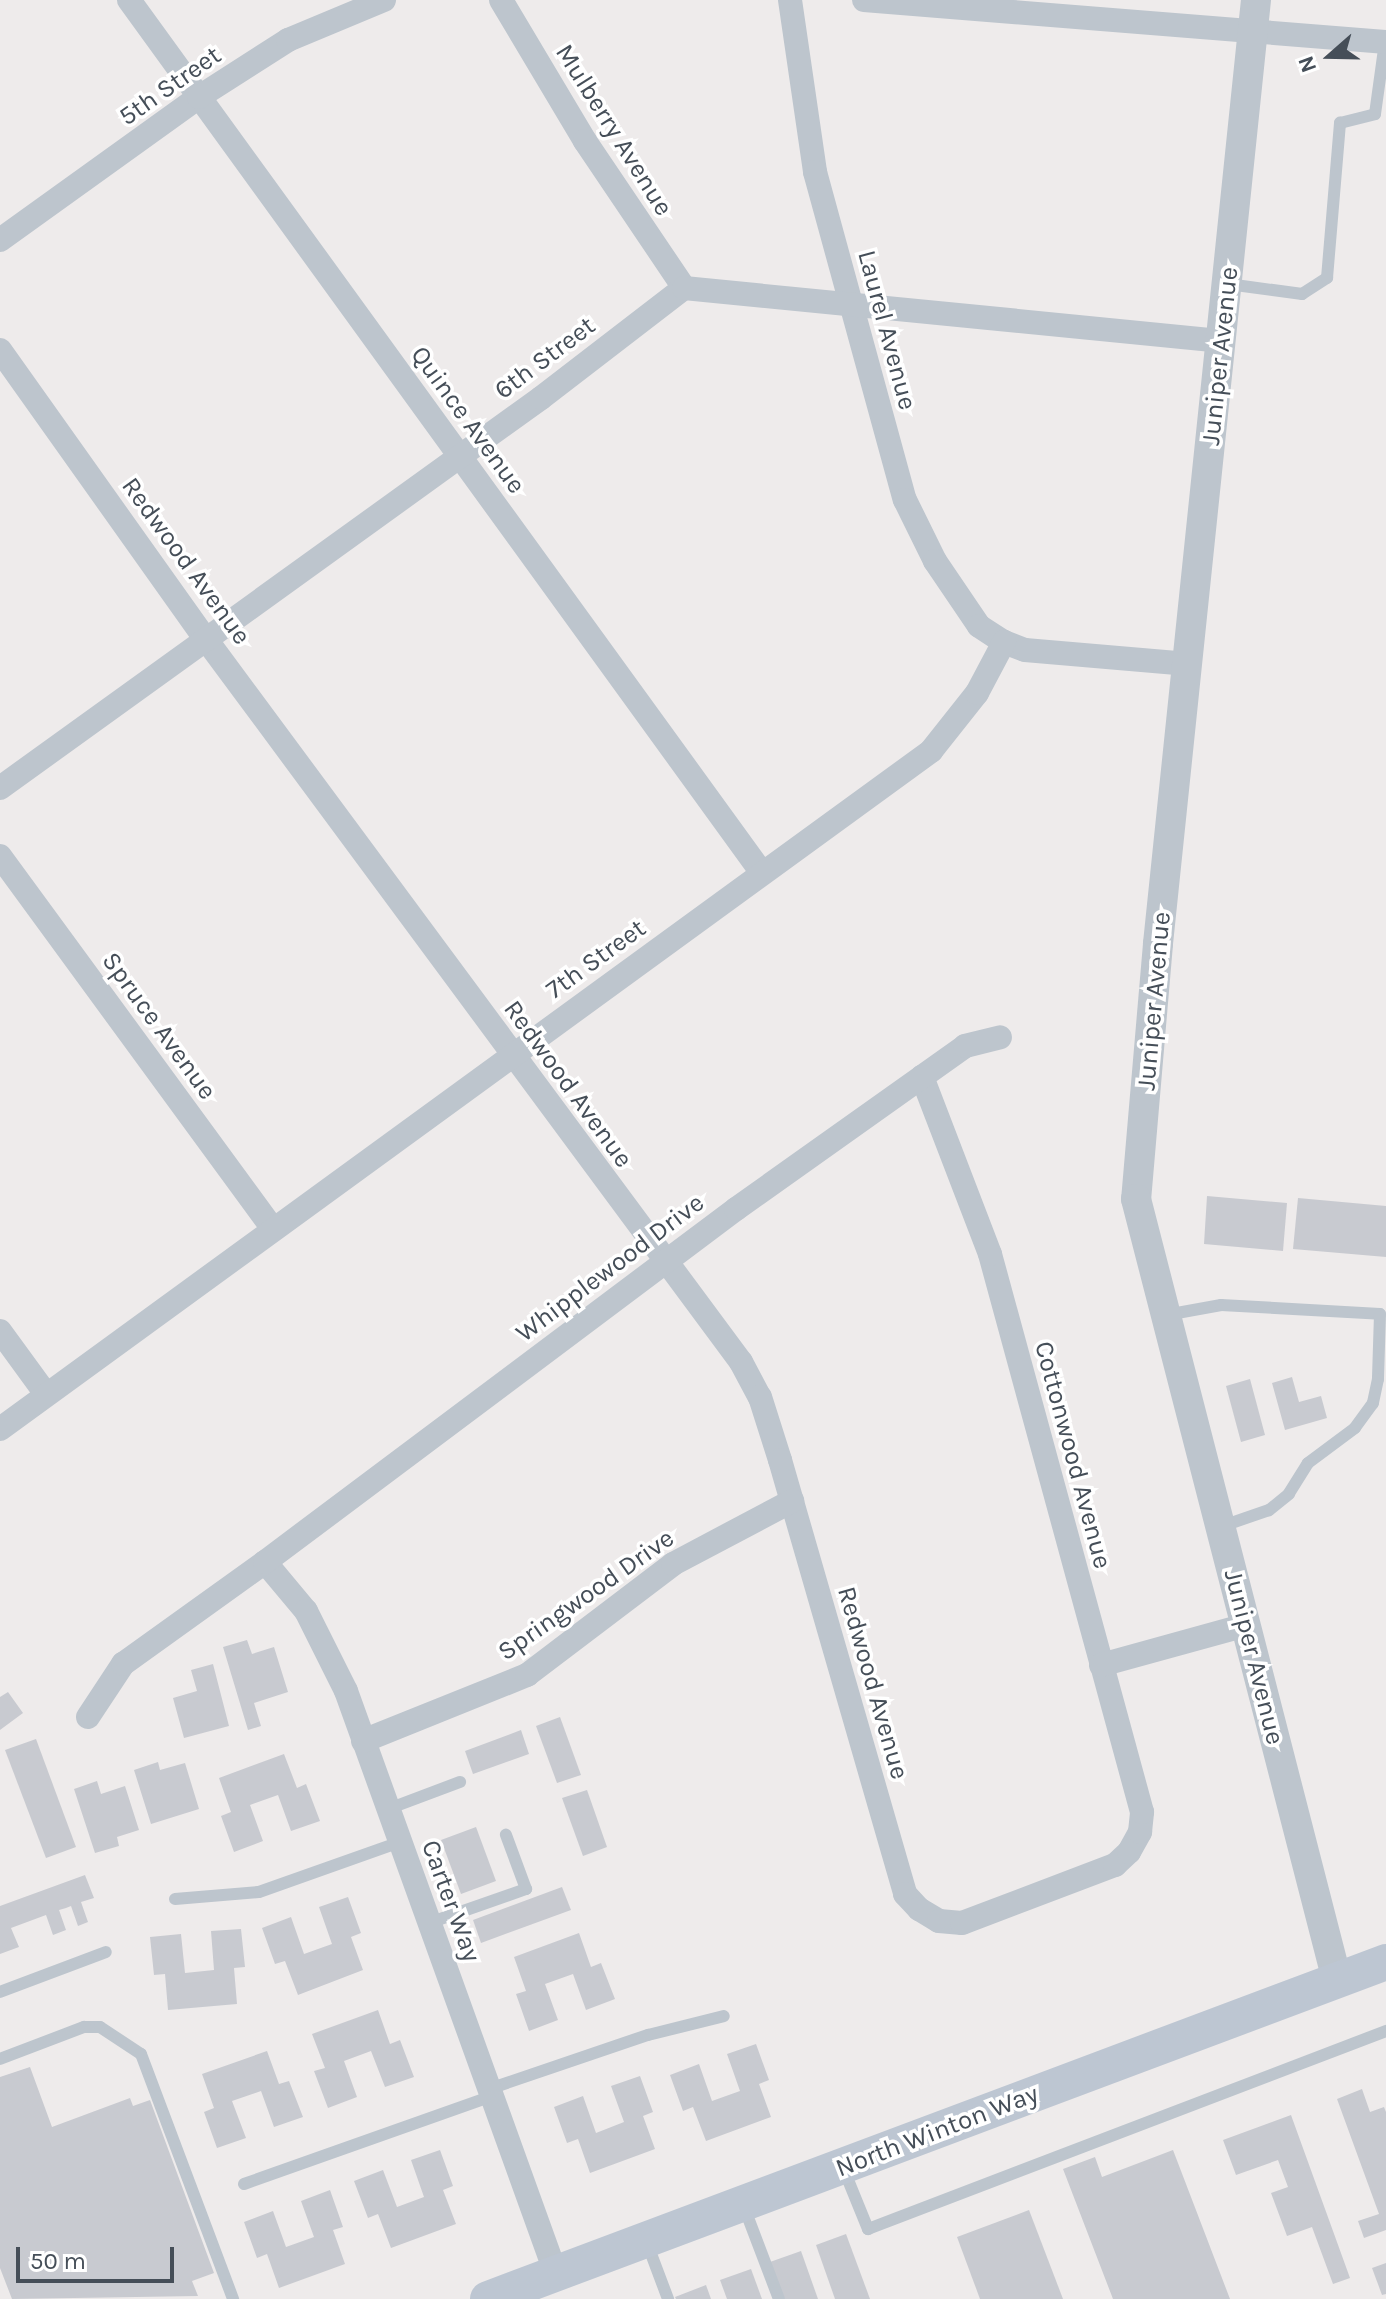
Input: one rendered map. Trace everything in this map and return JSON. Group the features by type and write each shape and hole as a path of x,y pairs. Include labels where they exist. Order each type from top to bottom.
{"main road":[{"name":"North Winton Way","path":"488,2299 1386,1962"}],"street":[{"name":"Quince Avenue","path":"129,0 762,873"},
{"name":"5th Street","path":"0,240 199,97 288,40 384,0"},
{"name":"Mulberry Avenue","path":"501,0 585,141 684,288"},
{"name":"Laurel Avenue","path":"790,0 815,172 905,500 935,561 979,626 1004,642"},
{"path":"864,0 1386,42"},
{"name":"Juniper Avenue","path":"1256,0 1136,1199 1337,1980"},
{"path":"684,288 1222,341"},
{"name":"6th Street","path":"0,788 459,457 684,288"},
{"name":"Redwood Avenue","path":"0,350 205,638 741,1362 760,1397 905,1894 919,1909 939,1921 962,1923 1115,1865 1129,1852"},
{"path":"1004,642 1025,650 1188,664"},
{"name":"7th Street","path":"0,1429 931,751 977,693 1004,642"},
{"name":"Spruce Avenue","path":"0,856 272,1228"},
{"name":"Whipplewood Drive","path":"88,1717 123,1664 265,1562 665,1261 965,1046 1000,1037"},
{"name":"Cottonwood Avenue","path":"922,1077 990,1254 1142,1812 1140,1832 1129,1852"},
{"path":"0,1331 46,1394"},
{"name":"Springwood Drive","path":"363,1741 527,1675 673,1564 792,1501"},
{"name":"Carter Way","path":"265,1562 312,1623 346,1691 556,2274"},
{"path":"1101,1665 1246,1625"}],"lane":[{"path":"1228,284 1302,294 1327,278 1340,123 1375,114 1386,42"},
{"path":"1166,1315 1221,1305 1380,1314 1378,1379 1373,1403 1355,1428 1308,1463 1289,1494 1269,1510 1220,1527"},
{"path":"388,1809 460,1782"},
{"path":"429,1923 526,1889 506,1835"},
{"path":"175,1899 259,1892 400,1842"},
{"path":"0,1992 106,1952"},
{"path":"244,2184 648,2035 724,2016"},
{"path":"0,2059 84,2027 100,2027 141,2054 233,2299"},
{"path":"843,2167 868,2229 1386,2031"},
{"path":"743,2204 779,2299"},
{"path":"646,2240 668,2299"}],"building":[{"path":"1207,1196 1287,1203 1283,1251 1204,1244"},
{"path":"1298,1198 1386,1206 1386,1257 1293,1249"},
{"path":"1292,1377 1299,1402 1321,1396 1327,1418 1285,1430 1272,1383"},
{"path":"1250,1379 1265,1435 1241,1442 1226,1386"},
{"path":"247,1640 252,1654 274,1647 288,1692 254,1703 261,1726 248,1730 223,1647"},
{"path":"213,1664 229,1726 184,1738 173,1698 197,1691 191,1670"},
{"path":"8,1692 23,1713 0,1730 0,1697"},
{"path":"560,1717 581,1775 557,1783 536,1726"},
{"path":"521,1730 529,1754 473,1774 465,1751"},
{"path":"36,1739 76,1847 46,1858 5,1750"},
{"path":"284,1754 297,1788 306,1784 320,1821 291,1831 278,1795 250,1805 263,1841 234,1852 221,1816 231,1812 219,1778"},
{"path":"158,1762 160,1770 185,1763 199,1809 151,1824 134,1770"},
{"path":"97,1781 101,1794 125,1786 139,1830 117,1837 119,1846 95,1853 74,1789"},
{"path":"587,1790 607,1847 583,1856 562,1798"},
{"path":"476,1827 496,1881 461,1894 441,1840"},
{"path":"85,1875 94,1898 81,1902 88,1922 78,1926 71,1906 59,1910 66,1930 53,1935 46,1915 11,1928 19,1947 0,1954 0,1906"},
{"path":"562,1887 571,1910 481,1943 473,1920"},
{"path":"348,1897 361,1933 351,1937 363,1970 298,1995 285,1961 275,1964 262,1928 291,1917 304,1954 332,1944 319,1907"},
{"path":"241,1929 245,1967 234,1968 237,2004 168,2010 165,1974 154,1975 150,1937 181,1934 185,1973 214,1970 211,1931"},
{"path":"579,1933 591,1967 601,1963 615,1999 586,2010 573,1974 545,1984 558,2020 529,2031 516,1994 526,1991 514,1957"},
{"path":"378,2010 390,2044 400,2040 414,2077 385,2087 371,2051 344,2061 357,2097 328,2108 314,2071 325,2068 312,2034"},
{"path":"756,2044 769,2080 759,2084 771,2117 706,2141 693,2107 683,2111 670,2075 699,2064 712,2101 740,2091 727,2054"},
{"path":"267,2051 279,2084 289,2081 303,2117 274,2127 261,2091 232,2101 246,2138 217,2148 204,2112 214,2108 202,2074"},
{"path":"30,2067 52,2127 130,2098 133,2106 150,2100 214,2273 192,2281 198,2296 12,2299 0,2268 0,2077"},
{"path":"640,2076 653,2112 643,2116 655,2149 590,2173 578,2139 567,2143 554,2107 583,2096 596,2133 624,2122 611,2086"},
{"path":"1362,2089 1370,2112 1384,2107 1386,2112 1386,2230 1364,2238 1358,2221 1379,2214 1337,2099"},
{"path":"1291,2115 1350,2278 1333,2284 1312,2227 1287,2236 1271,2193 1288,2187 1278,2160 1236,2175 1223,2140"},
{"path":"440,2150 453,2186 443,2190 456,2224 391,2248 378,2214 368,2218 354,2181 383,2170 397,2207 424,2197 411,2160"},
{"path":"1173,2150 1230,2299 1113,2299 1063,2169 1095,2157 1102,2177"},
{"path":"330,2190 343,2227 333,2230 345,2264 279,2288 267,2254 257,2258 244,2222 273,2211 286,2247 314,2237 301,2201"},
{"path":"1029,2210 1063,2299 980,2299 957,2237"},
{"path":"846,2234 870,2299 835,2299 816,2245"},
{"path":"801,2251 818,2299 784,2299 770,2262"},
{"path":"1386,2263 1386,2294 1382,2295 1372,2268"},
{"path":"751,2269 762,2299 727,2299 720,2280"},
{"path":"706,2285 711,2299 675,2297"}]}
